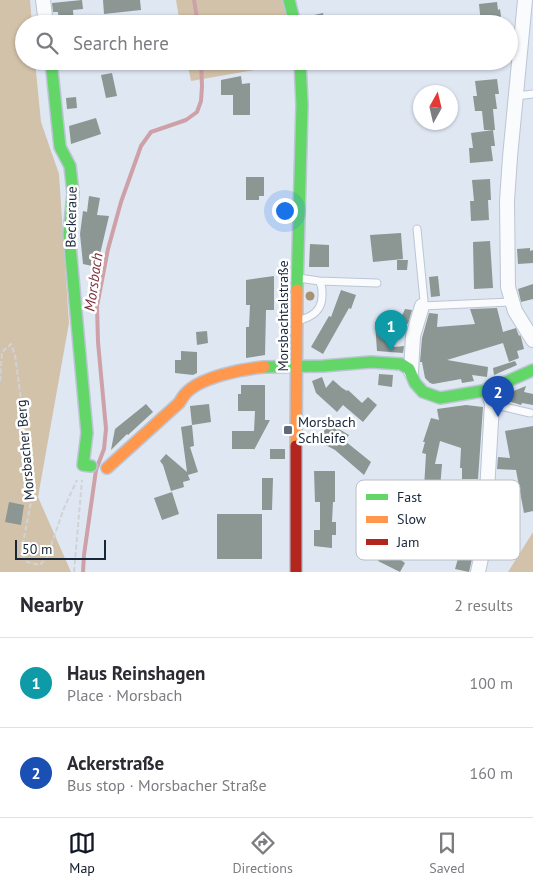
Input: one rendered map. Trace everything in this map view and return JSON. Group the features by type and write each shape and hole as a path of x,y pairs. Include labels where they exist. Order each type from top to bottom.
{"street":[{"path":"43,0 45,15"},
{"path":"289,0 292,15"},
{"path":"518,67 525,0"},
{"name":"Beckeraue","path":"51,70 60,147 70,166 73,193 68,234 87,433 87,465"},
{"name":"Morsbachtalstraße","path":"296,572 300,70"},
{"path":"518,70 508,201 508,287 511,302 533,340"},
{"path":"410,372 413,336 422,306"},
{"path":"106,468 114,464 179,403 186,393 199,384 253,368 361,362 397,363 406,366 418,387 431,396 446,397 488,390 533,370"},
{"path":"488,390 492,404 488,480"}],"lane":[{"path":"515,96 533,94"},
{"path":"417,229 424,301 422,306 511,302"},
{"path":"297,278 318,282 377,283"},
{"path":"297,321 314,314 320,306 322,286 318,282"},
{"path":"492,404 530,413"}],"path":[{"name":"Morsbacher Berg","path":"0,381 2,352 11,344 17,365 32,497 21,553 27,562 40,565 47,556 64,508 87,465"},
{"path":"74,572 87,465"}],"shaded area":[{"path":"0,0 30,0 31,15 15,15 15,70 36,70 41,122 59,174 69,323 38,497 71,572 0,572"},
{"path":"176,0 284,0 287,15 178,15"},
{"path":"189,70 254,70 191,81"},
{"path":"533,532 533,572 508,572 516,560 520,560 520,553"}],"building":[{"path":"82,0 83,9 73,10 73,15 58,15 58,12 53,12 52,3"},
{"path":"103,0 140,0 141,10 104,14"},
{"path":"497,2 501,15 480,15 479,4"},
{"path":"112,73 117,96 106,98 101,75"},
{"path":"241,76 242,84 250,83 250,115 233,115 233,95 221,95 221,80"},
{"path":"497,79 499,94 495,94 497,109 493,109 495,130 484,130 482,111 475,111 473,96 477,96 475,81"},
{"path":"76,97 77,108 67,109 66,98"},
{"path":"96,118 101,134 71,144 69,126"},
{"path":"493,130 495,146 491,146 493,161 470,163 469,148 473,148 471,133"},
{"path":"246,177 264,177 264,196 259,196 259,200 246,200"},
{"path":"490,179 491,200 488,200 489,220 471,221 470,201 474,201 472,180"},
{"path":"89,196 100,198 97,215 109,216 97,267 83,264 80,234 83,211 87,212"},
{"path":"401,233 403,259 373,262 370,235"},
{"path":"490,241 493,288 474,289 473,242"},
{"path":"310,244 329,245 329,267 309,267"},
{"path":"530,248 530,251 533,250 533,263 518,264 517,249"},
{"path":"397,260 408,260 407,270 397,270"},
{"path":"274,276 274,310 266,310 265,355 246,358 246,327 249,327 250,305 246,305 246,280"},
{"path":"438,276 440,296 431,297 429,277"},
{"path":"533,284 533,299 521,302 518,289"},
{"path":"341,290 356,295 351,309 349,308 323,354 311,347 329,316 331,317"},
{"path":"497,308 503,332 516,328 521,337 524,349 517,351 519,358 509,362 503,343 447,360 488,367 487,377 472,375 474,381 462,383 461,379 430,383 425,378 422,362 420,362 422,338 429,313 438,314 437,327 475,324 470,309"},
{"path":"405,309 412,310 408,324 400,320"},
{"path":"393,321 394,347 404,346 403,353 377,351 375,322"},
{"path":"207,331 208,343 197,345 196,332"},
{"path":"181,351 197,352 197,373 193,375 175,373 175,360 181,360"},
{"path":"515,361 517,365 494,375 493,368"},
{"path":"379,374 393,375 392,387 378,385"},
{"path":"322,377 326,388 333,380 362,403 368,397 377,405 363,422 343,405 337,412 316,393 312,381"},
{"path":"241,385 265,385 265,420 270,420 254,450 232,449 232,431 254,431 255,411 238,411 238,394 241,394"},
{"path":"526,386 524,392 533,394 533,405 522,403 521,405 501,399 501,396"},
{"path":"146,404 153,412 111,450 115,429"},
{"path":"209,404 211,422 192,425 190,406"},
{"path":"466,405 483,407 478,479 462,479 462,468 460,468 461,448 440,441 435,464 442,464 441,480 424,480 426,454 422,453 425,442 423,442 431,418 439,420 437,409"},
{"path":"329,423 349,435 345,441 371,462 364,475 335,450 318,441"},
{"path":"192,425 194,446 190,447 198,472 188,475 190,480 183,482 184,487 171,491 160,461 166,454 187,472 181,427"},
{"path":"533,426 533,511 524,513 520,480 518,480 516,470 497,469 498,457 510,458 505,431"},
{"path":"270,449 285,449 285,459 270,459"},
{"path":"314,471 335,471 335,502 333,502 332,522 336,522 336,535 332,535 332,548 314,546 314,530 320,530 320,502 315,502"},
{"path":"262,478 273,478 272,510 262,510"},
{"path":"172,492 179,514 162,520 154,498"},
{"path":"9,502 24,505 21,525 5,522"},
{"path":"217,514 262,514 262,559 217,559"},
{"path":"401,560 405,563 400,572 378,561"},
{"path":"458,560 472,560 469,572 455,569"}],"waterway":[{"name":"Morsbach","path":"194,0 196,15"},
{"name":"Morsbach","path":"83,572 96,470 104,449 106,429 98,342 97,306 108,249 121,202 141,146 151,132 186,120 197,112 201,101 201,70"}],"traffic: fast":[{"path":"289,0 293,15"},
{"path":"52,70 60,147 70,166 73,193 69,234 87,433 83,465 91,466"},
{"path":"297,290 302,105 300,70"},
{"path":"264,367 323,366 371,362 401,364 409,369 415,383 423,392 440,398 488,390 533,370"}],"traffic: slow":[{"path":"296,446 297,290"},
{"path":"107,468 179,403 193,387 211,378 264,367"}],"traffic: jam":[{"path":"296,446 296,572"}],"place":[{"name":"Haus Reinshagen","path":"391,351"},
{"name":"Ackerstraße","path":"498,417"},
{"name":"Morsbach Schleife","path":"288,430"}]}
